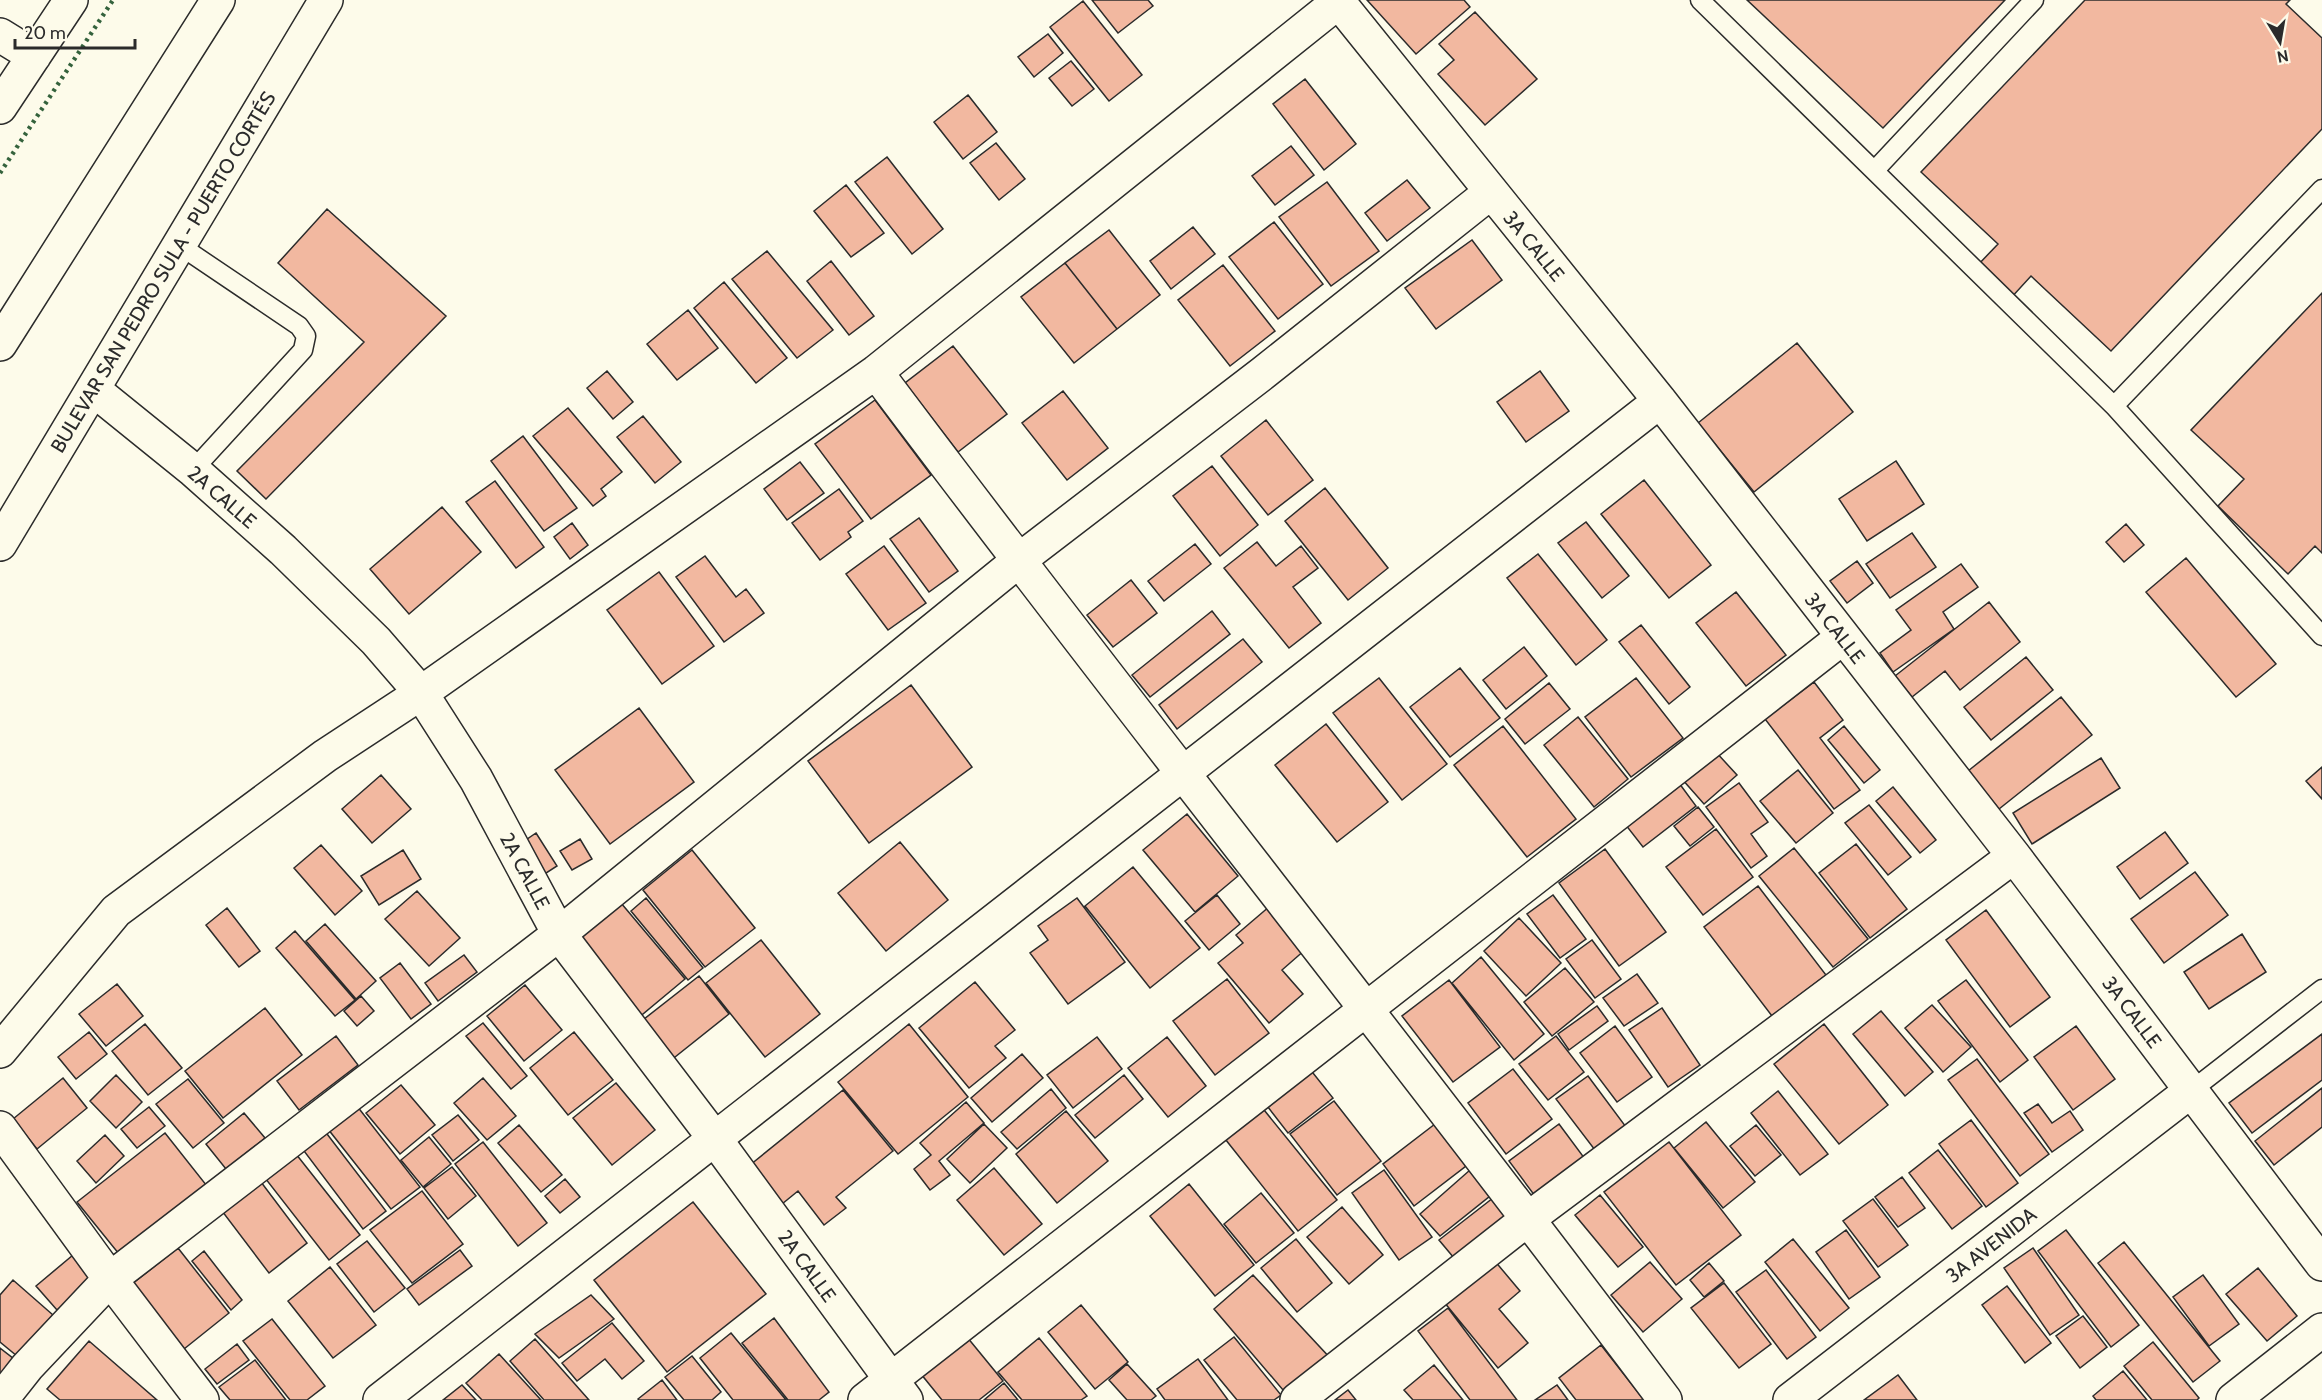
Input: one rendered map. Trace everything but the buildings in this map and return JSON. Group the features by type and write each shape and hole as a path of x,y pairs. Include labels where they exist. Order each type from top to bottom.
{"main road":[{"path":"0,107 71,0"},
{"path":"0,344 218,0"},
{"name":"BULEVAR SAN PEDRO SULA - PUERTO CORTÉS","path":"0,544 326,0"},
{"path":"0,1051 116,911 325,756 421,693 876,372 1338,1"},
{"name":"3A CALLE","path":"1338,1 1660,401 1842,638 2014,856 2322,1264"},
{"path":"0,35 34,56"},
{"path":"1,1400 27,1367 110,1279 559,934 1018,561 1254,381 1491,192"},
{"path":"876,372 1018,561 1529,1218 1665,1400"},
{"name":"2A CALLE","path":"94,390 192,470 283,550 376,640 421,693 476,779 559,934 715,1139 898,1390"},
{"path":"380,1400 1660,401"},
{"path":"865,1400 898,1390 1365,1008 1842,638"},
{"path":"1297,1400 1529,1218 2014,856"},
{"name":"3A AVENIDA","path":"1790,1400 2192,1090"},
{"path":"0,1128 202,1400"},
{"path":"2234,1400 2322,1330"}],"lane":[{"path":"1700,0 2114,406 2322,636"},
{"path":"1875,170 2034,0"},
{"path":"2114,406 2322,189"},
{"path":"179,245 299,326 306,336 303,350 192,470"},
{"path":"2192,1090 2322,989"}],"hedge":[{"path":"0,173 113,0"}]}
